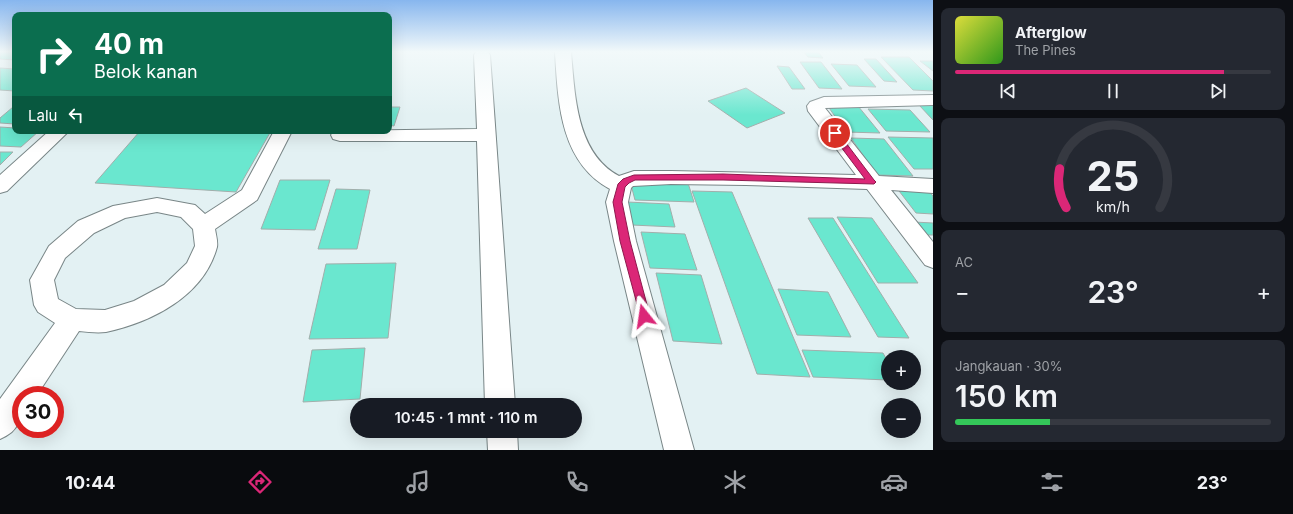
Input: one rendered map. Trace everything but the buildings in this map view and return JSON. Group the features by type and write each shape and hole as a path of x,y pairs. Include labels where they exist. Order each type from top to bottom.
{"street":[{"path":"483,73 500,398"},
{"path":"564,73 572,131 585,156 601,174 621,186"},
{"path":"933,100 824,102 816,106 817,111 871,182 933,259"},
{"path":"0,186 57,134"},
{"path":"204,226 250,195 281,134"},
{"path":"340,135 487,135"},
{"path":"679,450 625,241 617,202 621,186 626,181 634,178 657,177 723,177 871,182 933,186"},
{"path":"157,205 187,210 204,226 206,246 196,269 173,292 141,310 134,312 105,320 72,320 47,305 42,280 57,252 86,227 121,211 157,205"},
{"path":"0,424 72,320"},
{"path":"502,438 503,450"}],"route":[{"path":"644,316 625,241 617,202 621,186 626,181 634,178 723,177 871,182 835,133"}]}
